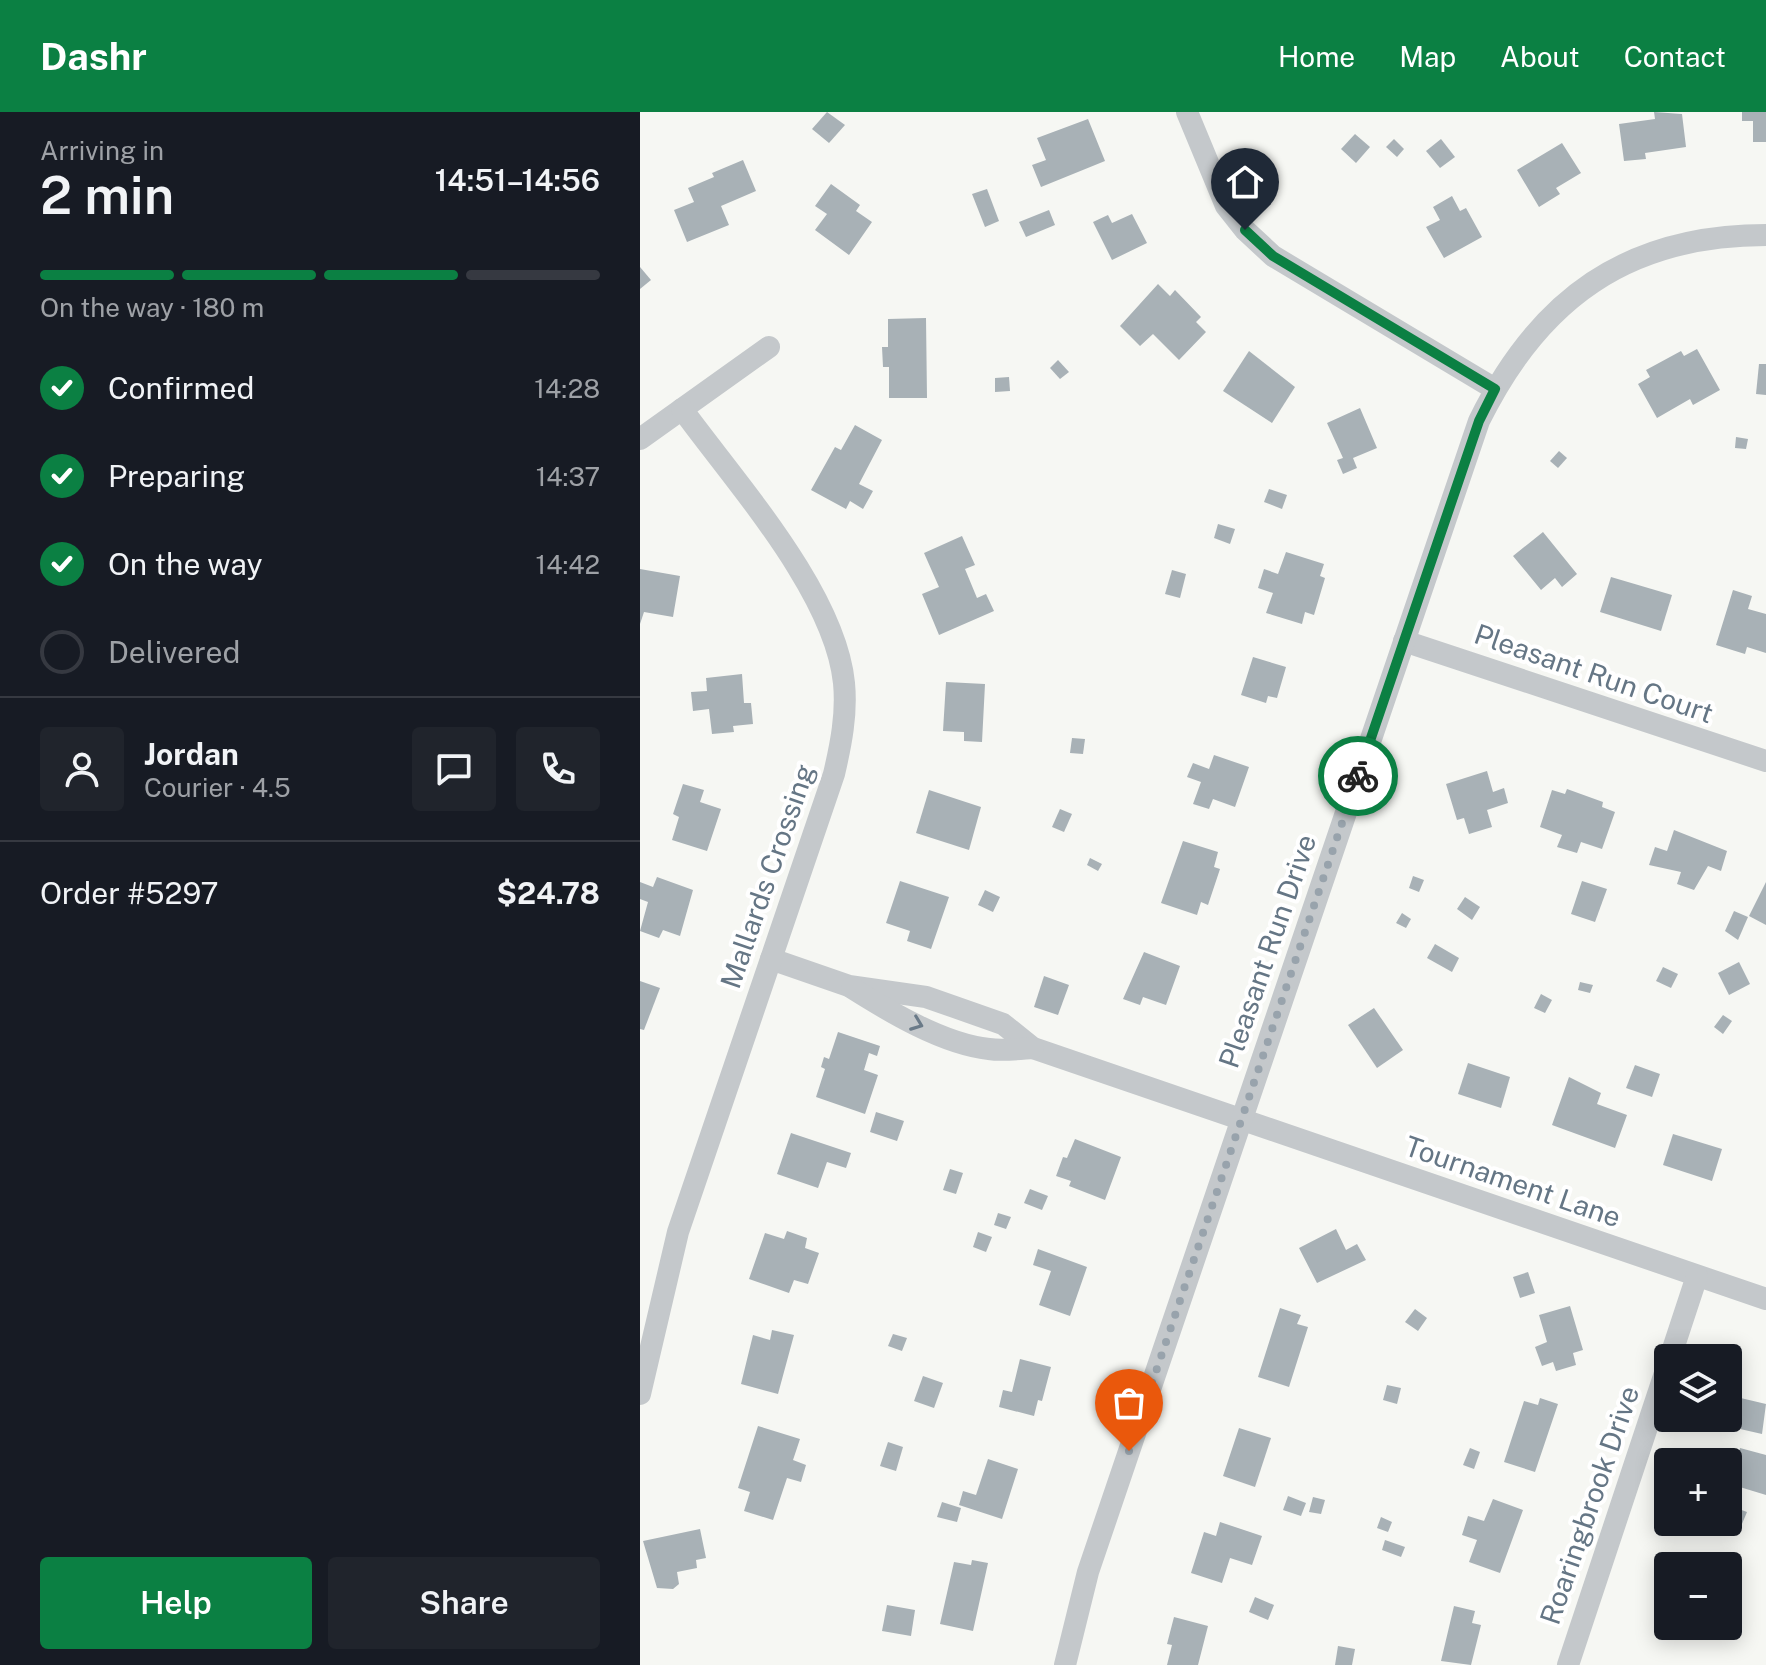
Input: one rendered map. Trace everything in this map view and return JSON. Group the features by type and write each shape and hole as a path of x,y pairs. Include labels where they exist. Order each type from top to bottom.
{"street":[{"path":"1187,112 1226,206 1273,256 1495,389"},
{"name":"Pleasant Run Drive","path":"1065,1665 1088,1572 1479,421 1495,389 1540,326 1578,292 1604,275 1648,254 1693,241 1766,235"},
{"path":"640,439 769,347"},
{"name":"Mallards Crossing","path":"640,1394 678,1232 834,774 843,736 844,682 839,655 820,607 800,573 682,409"},
{"name":"Pleasant Run Court","path":"1404,641 1766,761"},
{"name":"Tournament Lane","path":"771,959 849,986 926,997 1003,1024 1033,1048 1766,1299"},
{"path":"1675,1344 1697,1276"},
{"name":"Roaringbrook Drive","path":"1568,1665 1654,1406"}],"building":[{"path":"827,112 845,125 829,143 812,129"},
{"path":"1654,112 1682,114 1686,147 1645,153 1646,159 1624,161 1619,124 1655,119"},
{"path":"1742,112 1766,112 1766,142 1753,142 1753,121 1742,121"},
{"path":"1088,119 1105,161 1041,187 1032,165 1046,160 1037,138"},
{"path":"1355,134 1370,147 1356,163 1341,149"},
{"path":"1394,139 1404,149 1397,157 1386,147"},
{"path":"1441,139 1455,157 1440,168 1426,151"},
{"path":"1562,143 1581,173 1556,188 1560,194 1539,207 1517,170"},
{"path":"743,160 756,191 721,206 729,225 687,242 674,210 694,202 688,188 714,177 712,173"},
{"path":"831,184 860,205 856,211 872,222 849,255 815,230 827,214 815,206"},
{"path":"987,189 999,221 985,227 972,194"},
{"path":"1452,196 1460,211 1466,208 1482,237 1444,258 1426,227 1440,220 1433,207"},
{"path":"1049,210 1055,225 1026,237 1019,222"},
{"path":"1132,214 1147,243 1112,260 1093,222 1108,215 1112,223"},
{"path":"640,267 651,280 640,289"},
{"path":"1158,284 1170,296 1175,290 1201,317 1196,322 1206,332 1179,360 1153,334 1140,346 1120,326"},
{"path":"926,318 927,398 889,398 889,367 883,367 882,347 888,347 888,319"},
{"path":"1697,349 1720,390 1693,405 1690,399 1657,418 1638,384 1650,377 1646,370 1681,351 1684,356"},
{"path":"1249,351 1295,387 1272,423 1223,391"},
{"path":"1058,360 1069,372 1060,379 1050,368"},
{"path":"1759,364 1766,364 1766,395 1756,394"},
{"path":"1009,377 1010,391 995,392 995,378"},
{"path":"1360,408 1377,448 1353,458 1357,468 1343,474 1337,460 1343,458 1327,423"},
{"path":"855,425 882,440 859,484 873,491 863,509 850,501 846,509 811,490 835,447 841,450"},
{"path":"1736,437 1748,439 1746,449 1735,448"},
{"path":"1559,451 1567,458 1558,468 1550,461"},
{"path":"1269,489 1287,495 1282,509 1264,502"},
{"path":"1218,524 1235,529 1230,544 1214,538"},
{"path":"1543,532 1577,574 1562,587 1555,578 1541,590 1513,556"},
{"path":"962,536 975,565 965,569 977,598 986,594 994,611 939,635 922,594 939,587 924,553"},
{"path":"1286,552 1324,564 1320,576 1325,578 1314,615 1305,612 1302,624 1266,613 1273,593 1258,588 1264,569 1278,574"},
{"path":"640,569 680,576 673,617 644,612 640,624"},
{"path":"1172,570 1186,574 1180,598 1165,594"},
{"path":"1611,577 1672,595 1661,631 1600,612"},
{"path":"1733,590 1752,596 1748,609 1766,614 1766,653 1747,647 1745,654 1716,645"},
{"path":"1253,657 1286,667 1277,698 1268,696 1266,703 1241,695"},
{"path":"742,674 744,703 751,703 753,724 733,726 734,732 712,734 709,709 693,711 691,692 707,691 706,678"},
{"path":"946,682 985,684 982,742 964,741 964,732 943,731"},
{"path":"1072,738 1085,739 1083,754 1070,753"},
{"path":"1214,755 1249,767 1235,807 1213,799 1209,809 1193,804 1201,782 1187,777 1193,763 1209,769"},
{"path":"1487,771 1493,792 1504,788 1508,803 1487,810 1492,827 1469,834 1464,818 1457,820 1446,784"},
{"path":"683,784 704,790 700,802 721,809 707,851 672,840 679,817 673,814"},
{"path":"1567,789 1603,802 1602,807 1615,812 1602,849 1581,842 1577,853 1557,847 1562,835 1540,827 1552,790 1565,794"},
{"path":"929,790 981,807 969,850 916,833"},
{"path":"1060,809 1072,814 1064,832 1052,827"},
{"path":"1674,830 1727,851 1721,871 1708,866 1694,890 1677,884 1681,872 1649,865 1655,847 1667,851"},
{"path":"1183,841 1218,852 1214,867 1220,869 1208,905 1201,902 1197,915 1161,903"},
{"path":"1090,858 1102,864 1098,871 1087,865"},
{"path":"1413,876 1424,880 1419,892 1409,888"},
{"path":"657,877 693,890 680,936 663,930 659,938 640,931 648,902 640,899 640,882 653,887"},
{"path":"900,881 949,897 931,949 907,941 910,931 886,923"},
{"path":"1582,881 1607,889 1595,922 1571,914"},
{"path":"1766,882 1766,925 1749,916"},
{"path":"985,890 1000,897 993,912 978,905"},
{"path":"1465,897 1480,907 1472,920 1457,909"},
{"path":"1734,911 1748,917 1738,940 1725,931"},
{"path":"1402,913 1411,919 1406,928 1396,923"},
{"path":"1435,944 1459,958 1452,972 1427,958"},
{"path":"1144,952 1180,966 1166,1005 1143,997 1140,1005 1123,999"},
{"path":"1739,962 1750,984 1729,995 1718,973"},
{"path":"1663,967 1678,974 1671,988 1656,981"},
{"path":"1044,976 1069,985 1058,1015 1034,1007"},
{"path":"640,981 660,988 644,1030 640,1029"},
{"path":"1580,982 1593,985 1590,993 1578,990"},
{"path":"1541,994 1552,1000 1545,1013 1534,1008"},
{"path":"1374,1008 1403,1050 1377,1068 1348,1025"},
{"path":"1723,1015 1732,1021 1723,1034 1714,1027"},
{"path":"838,1032 880,1046 877,1056 869,1053 864,1070 878,1075 865,1114 816,1097 825,1069 821,1067 824,1057 829,1059"},
{"path":"1468,1063 1510,1077 1501,1108 1458,1094"},
{"path":"1635,1065 1660,1074 1652,1097 1626,1088"},
{"path":"1569,1077 1601,1093 1597,1104 1627,1115 1615,1148 1552,1125"},
{"path":"876,1112 904,1121 897,1141 870,1132"},
{"path":"791,1133 851,1153 846,1168 827,1162 818,1188 777,1174"},
{"path":"1673,1134 1722,1149 1712,1181 1663,1165"},
{"path":"1075,1139 1121,1157 1105,1200 1069,1186 1071,1181 1056,1176 1063,1157 1067,1158"},
{"path":"950,1169 963,1173 956,1194 943,1190"},
{"path":"1030,1189 1048,1196 1042,1210 1024,1203"},
{"path":"998,1213 1011,1217 1006,1229 994,1225"},
{"path":"1336,1229 1346,1250 1357,1244 1366,1260 1317,1283 1299,1248"},
{"path":"787,1231 807,1238 805,1248 819,1253 808,1284 794,1280 789,1293 749,1279 765,1233 784,1239"},
{"path":"978,1232 992,1237 986,1252 973,1247"},
{"path":"1038,1249 1087,1267 1070,1316 1039,1305 1051,1271 1033,1265"},
{"path":"1528,1272 1535,1293 1520,1298 1513,1277"},
{"path":"1570,1306 1583,1350 1573,1353 1576,1365 1556,1371 1553,1362 1542,1366 1535,1347 1547,1342 1539,1315"},
{"path":"1280,1308 1301,1315 1297,1324 1308,1327 1289,1387 1258,1377"},
{"path":"1415,1309 1427,1318 1418,1331 1405,1322"},
{"path":"772,1330 794,1335 778,1394 741,1384 753,1335 770,1340"},
{"path":"893,1334 907,1338 902,1351 888,1346"},
{"path":"1020,1359 1051,1367 1042,1401 1038,1400 1034,1416 999,1407 1003,1390 1012,1392"},
{"path":"923,1376 943,1383 934,1408 914,1401"},
{"path":"1387,1385 1401,1388 1397,1404 1383,1400"},
{"path":"1540,1398 1558,1404 1535,1472 1504,1462 1524,1401 1538,1405"},
{"path":"1742,1398 1766,1404 1762,1434 1742,1429"},
{"path":"758,1426 800,1439 793,1460 806,1465 801,1482 787,1478 773,1520 744,1511 750,1492 738,1488"},
{"path":"1239,1428 1271,1438 1255,1487 1223,1476"},
{"path":"888,1442 903,1447 896,1471 880,1466"},
{"path":"1470,1448 1480,1452 1474,1469 1463,1465"},
{"path":"1742,1449 1766,1455 1766,1495 1742,1488"},
{"path":"988,1459 1018,1469 1002,1519 959,1505 963,1491 976,1495"},
{"path":"1288,1496 1306,1503 1301,1516 1283,1510"},
{"path":"1313,1497 1325,1500 1321,1514 1309,1512"},
{"path":"1493,1499 1523,1510 1500,1573 1469,1562 1477,1540 1462,1535 1468,1516 1484,1521"},
{"path":"942,1502 961,1508 957,1522 937,1517"},
{"path":"1381,1517 1392,1522 1388,1532 1377,1528"},
{"path":"1220,1522 1262,1536 1252,1565 1230,1558 1222,1583 1191,1573 1204,1532 1216,1536"},
{"path":"700,1529 706,1558 696,1560 697,1568 677,1572 679,1584 673,1589 657,1588 643,1541"},
{"path":"1385,1540 1405,1547 1401,1557 1382,1550"},
{"path":"972,1560 988,1563 973,1631 940,1624 954,1562 971,1565"},
{"path":"1255,1597 1274,1605 1268,1620 1249,1612"},
{"path":"887,1605 915,1610 911,1636 882,1631"},
{"path":"1454,1606 1475,1611 1472,1623 1481,1625 1471,1665 1441,1661"},
{"path":"1174,1617 1208,1626 1198,1665 1167,1665 1172,1645 1167,1644"},
{"path":"1338,1646 1355,1649 1352,1665 1335,1665"}],"way so far":[{"path":"1129,1451 1358,776"}],"route":[{"path":"1245,230 1273,256 1495,389 1479,421 1358,776"}]}
